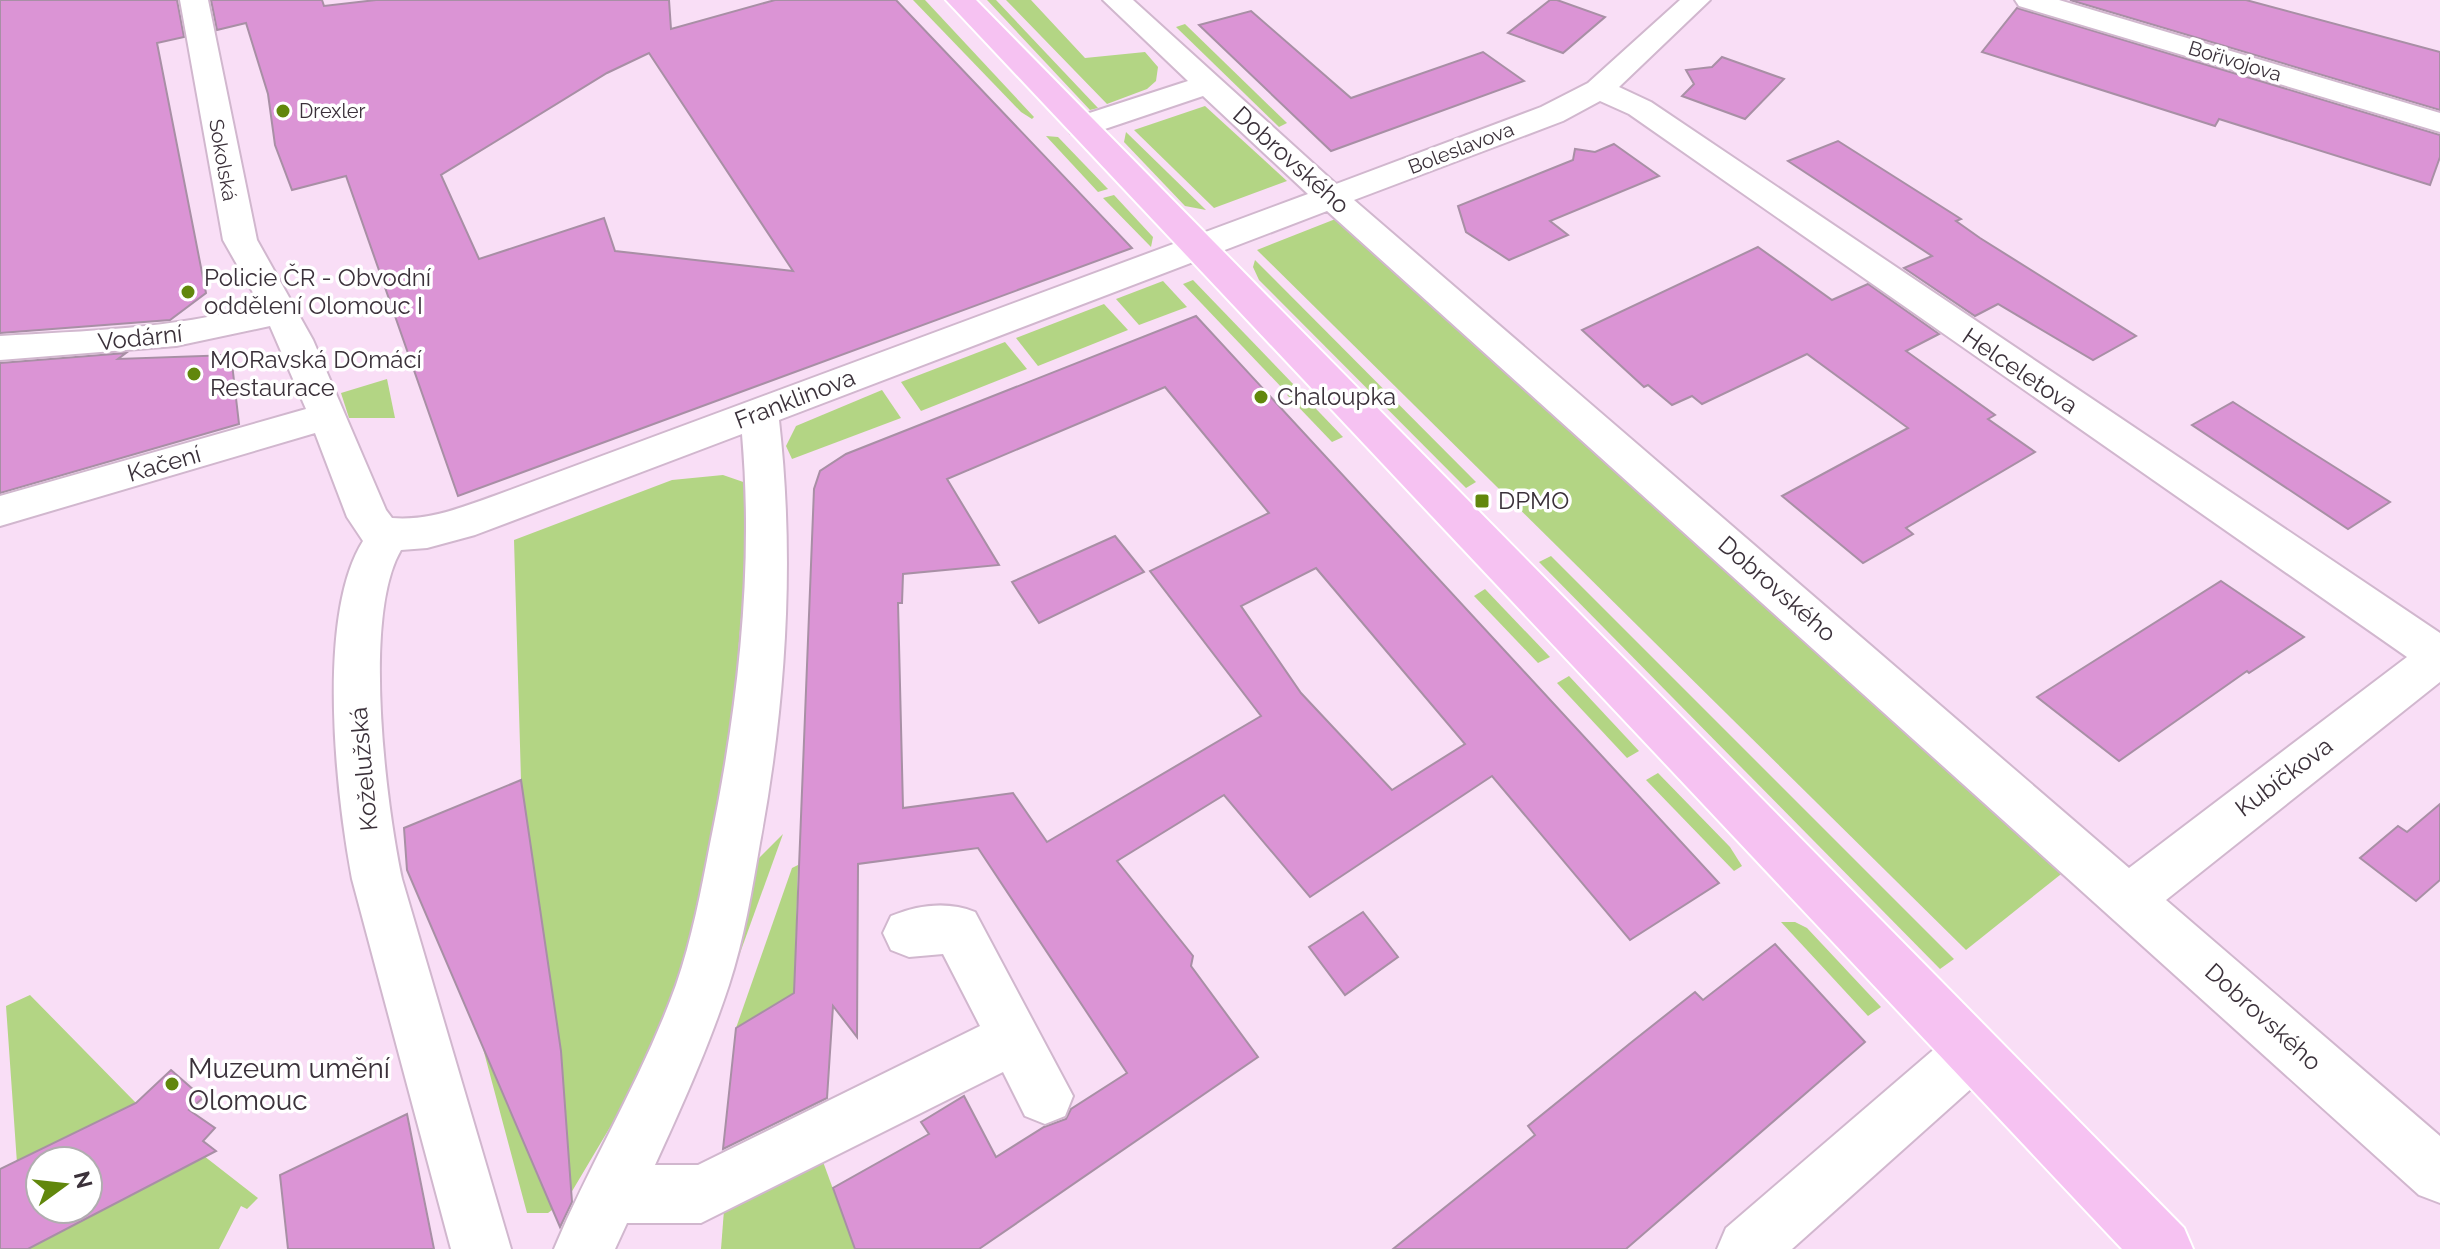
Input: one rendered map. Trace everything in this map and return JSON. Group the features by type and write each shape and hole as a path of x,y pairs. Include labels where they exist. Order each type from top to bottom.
{"main road":[{"path":"960,0 2163,1249"}],"street":[{"name":"Sokolská","path":"194,0 240,240 259,270 278,311"},
{"name":"Dobrovského","path":"1117,0 1331,197 2440,1174"},
{"name":"Boleslavova","path":"1198,247 1552,114 1599,89 1696,0"},
{"name":"Bořivojova","path":"2029,0 2440,123"},
{"path":"1082,126 1209,84"},
{"name":"Helceletova","path":"1599,89 1640,108 2440,657"},
{"name":"Franklinova","path":"389,534 422,532 462,522 1198,247"},
{"name":"Vodární","path":"0,348 97,343 223,328 278,311"},
{"path":"278,311 328,416 368,517 379,531 389,534"},
{"path":"584,1249 697,1000 712,957 747,787 763,620 768,494 759,413"},
{"name":"Kačení","path":"0,511 328,416"},
{"name":"Koželužská","path":"389,534 372,562 362,596 358,697 382,810 377,879 481,1249"},
{"name":"Kubíčkova","path":"2129,898 2440,657"},
{"path":"909,933 957,929 1045,1096"},
{"path":"610,1194 701,1194 1014,1038"},
{"path":"1747,1249 1972,1052"}],"green space":[{"path":"913,0 925,0 1034,117 1032,119 1021,112"},
{"path":"987,0 996,0 1098,108 1090,110"},
{"path":"1006,0 1031,0 1085,58 1145,52 1158,67 1156,81 1147,89 1107,104"},
{"path":"1185,24 1287,123 1279,127 1176,27"},
{"path":"1205,106 1287,181 1214,208 1134,130"},
{"path":"1126,132 1206,210 1185,206 1124,142"},
{"path":"1046,136 1058,137 1108,189 1098,192"},
{"path":"1114,195 1153,237 1151,247 1103,198"},
{"path":"1338,218 2065,871 1966,950 1257,250"},
{"path":"1255,260 1476,482 1466,488 1259,280 1253,267"},
{"path":"1193,280 1295,386 1284,390 1183,284"},
{"path":"1163,281 1187,307 1139,325 1116,299"},
{"path":"1104,304 1128,330 1038,366 1016,338"},
{"path":"1005,342 1027,369 921,411 901,382"},
{"path":"387,379 395,418 349,418 341,393"},
{"path":"882,390 901,418 792,459 786,446 796,426"},
{"path":"1298,390 1343,437 1332,442 1287,395"},
{"path":"723,475 752,485 728,774 717,849 667,1021 628,1097 568,1198 548,1213 527,1213 481,1041 561,1051 521,780 514,540 672,480"},
{"path":"1551,556 1954,959 1940,969 1539,562"},
{"path":"1485,589 1550,657 1538,663 1474,596"},
{"path":"1569,676 1639,751 1627,758 1557,683"},
{"path":"1658,773 1730,847 1742,866 1734,871 1646,780"},
{"path":"783,834 731,978 757,860"},
{"path":"798,865 794,993 736,1028 792,868"},
{"path":"1781,922 1795,922 1807,928 1881,1007 1868,1016"},
{"path":"30,995 136,1103 258,1198 247,1209 241,1206 219,1249 23,1249 6,1006"},
{"path":"822,1159 855,1249 721,1249 724,1210"}],"building":[{"path":"0,0 177,0 184,37 157,43 206,293 170,320 0,333"},
{"path":"211,0 322,0 324,6 376,0 669,0 671,29 775,0 896,0 1132,248 458,496 346,176 292,190 275,145 268,94 246,23 217,30","holes":["649,53 793,271 615,251 604,218 479,259 441,175 607,73"]},
{"path":"1550,0 1605,17 1563,53 1508,33"},
{"path":"2070,0 2246,0 2440,52 2440,110"},
{"path":"2017,8 2440,135 2440,157 2430,185 2219,119 2215,126 1982,52"},
{"path":"1251,11 1351,98 1483,52 1524,81 1331,151 1199,25"},
{"path":"1722,57 1784,79 1745,119 1682,96 1694,84 1686,70 1712,67"},
{"path":"1838,141 1961,219 1956,221 1980,238 2136,336 2093,360 1998,304 1975,316 1904,268 1932,256 1788,161"},
{"path":"1614,144 1659,176 1550,221 1568,235 1509,260 1466,232 1458,206 1573,160 1575,149 1595,152"},
{"path":"1758,247 1832,300 1868,284 1939,334 1906,351 1995,415 1988,419 2035,452 1906,528 1913,534 1863,563 1782,496 1908,428 1807,354 1702,404 1692,396 1672,405 1648,385 1644,387 1582,330"},
{"path":"1196,316 1719,883 1630,940 1492,776 1310,897 1224,795 1117,861 1193,956 1191,966 1258,1057 979,1249 855,1249 833,1188 929,1134 921,1122 964,1096 996,1157 1044,1127 1066,1119 1071,1109 1127,1073 978,848 858,864 857,1037 833,1006 827,1098 723,1149 736,1028 794,993 814,489 820,471 846,454","holes":["1165,387 1269,513 1150,571 1261,716 1047,842 1013,793 903,808 898,603 902,603 903,574 999,565 947,479","1316,568 1465,744 1392,790 1301,693 1241,606"]},
{"path":"126,353 118,359 231,355 239,424 0,493 0,363"},
{"path":"2233,402 2390,502 2348,529 2192,425"},
{"path":"1115,536 1144,572 1039,623 1012,582"},
{"path":"2221,581 2304,637 2249,673 2247,671 2119,761 2037,697"},
{"path":"521,780 561,1051 572,1202 560,1227 407,870 404,828"},
{"path":"2440,804 2440,880 2416,901 2360,858 2398,826 2407,832"},
{"path":"1363,912 1398,957 1345,995 1309,947"},
{"path":"1775,944 1865,1042 1626,1249 1393,1249 1535,1135 1528,1126 1633,1041 1695,992 1703,1000"},
{"name":"Muzeum umění Olomouc","path":"171,1070 203,1098 189,1110 215,1128 203,1141 216,1151 104,1209 104,1145 49,1145 136,1103"},
{"path":"407,1114 434,1249 288,1249 280,1175"},
{"name":"Muzeum umění Olomouc","path":"24,1157 24,1225 74,1225 28,1249 0,1249 0,1169"}],"place":[{"name":"Drexler","path":"283,111"},
{"name":"Policie ČR - Obvodní oddělení Olomouc I","path":"188,292"},
{"name":"MORavská DOmácí Restaurace","path":"194,374"},
{"name":"Chaloupka","path":"1261,397"},
{"name":"DPMO","path":"1482,501"},
{"name":"Muzeum umění Olomouc","path":"172,1084"}]}
